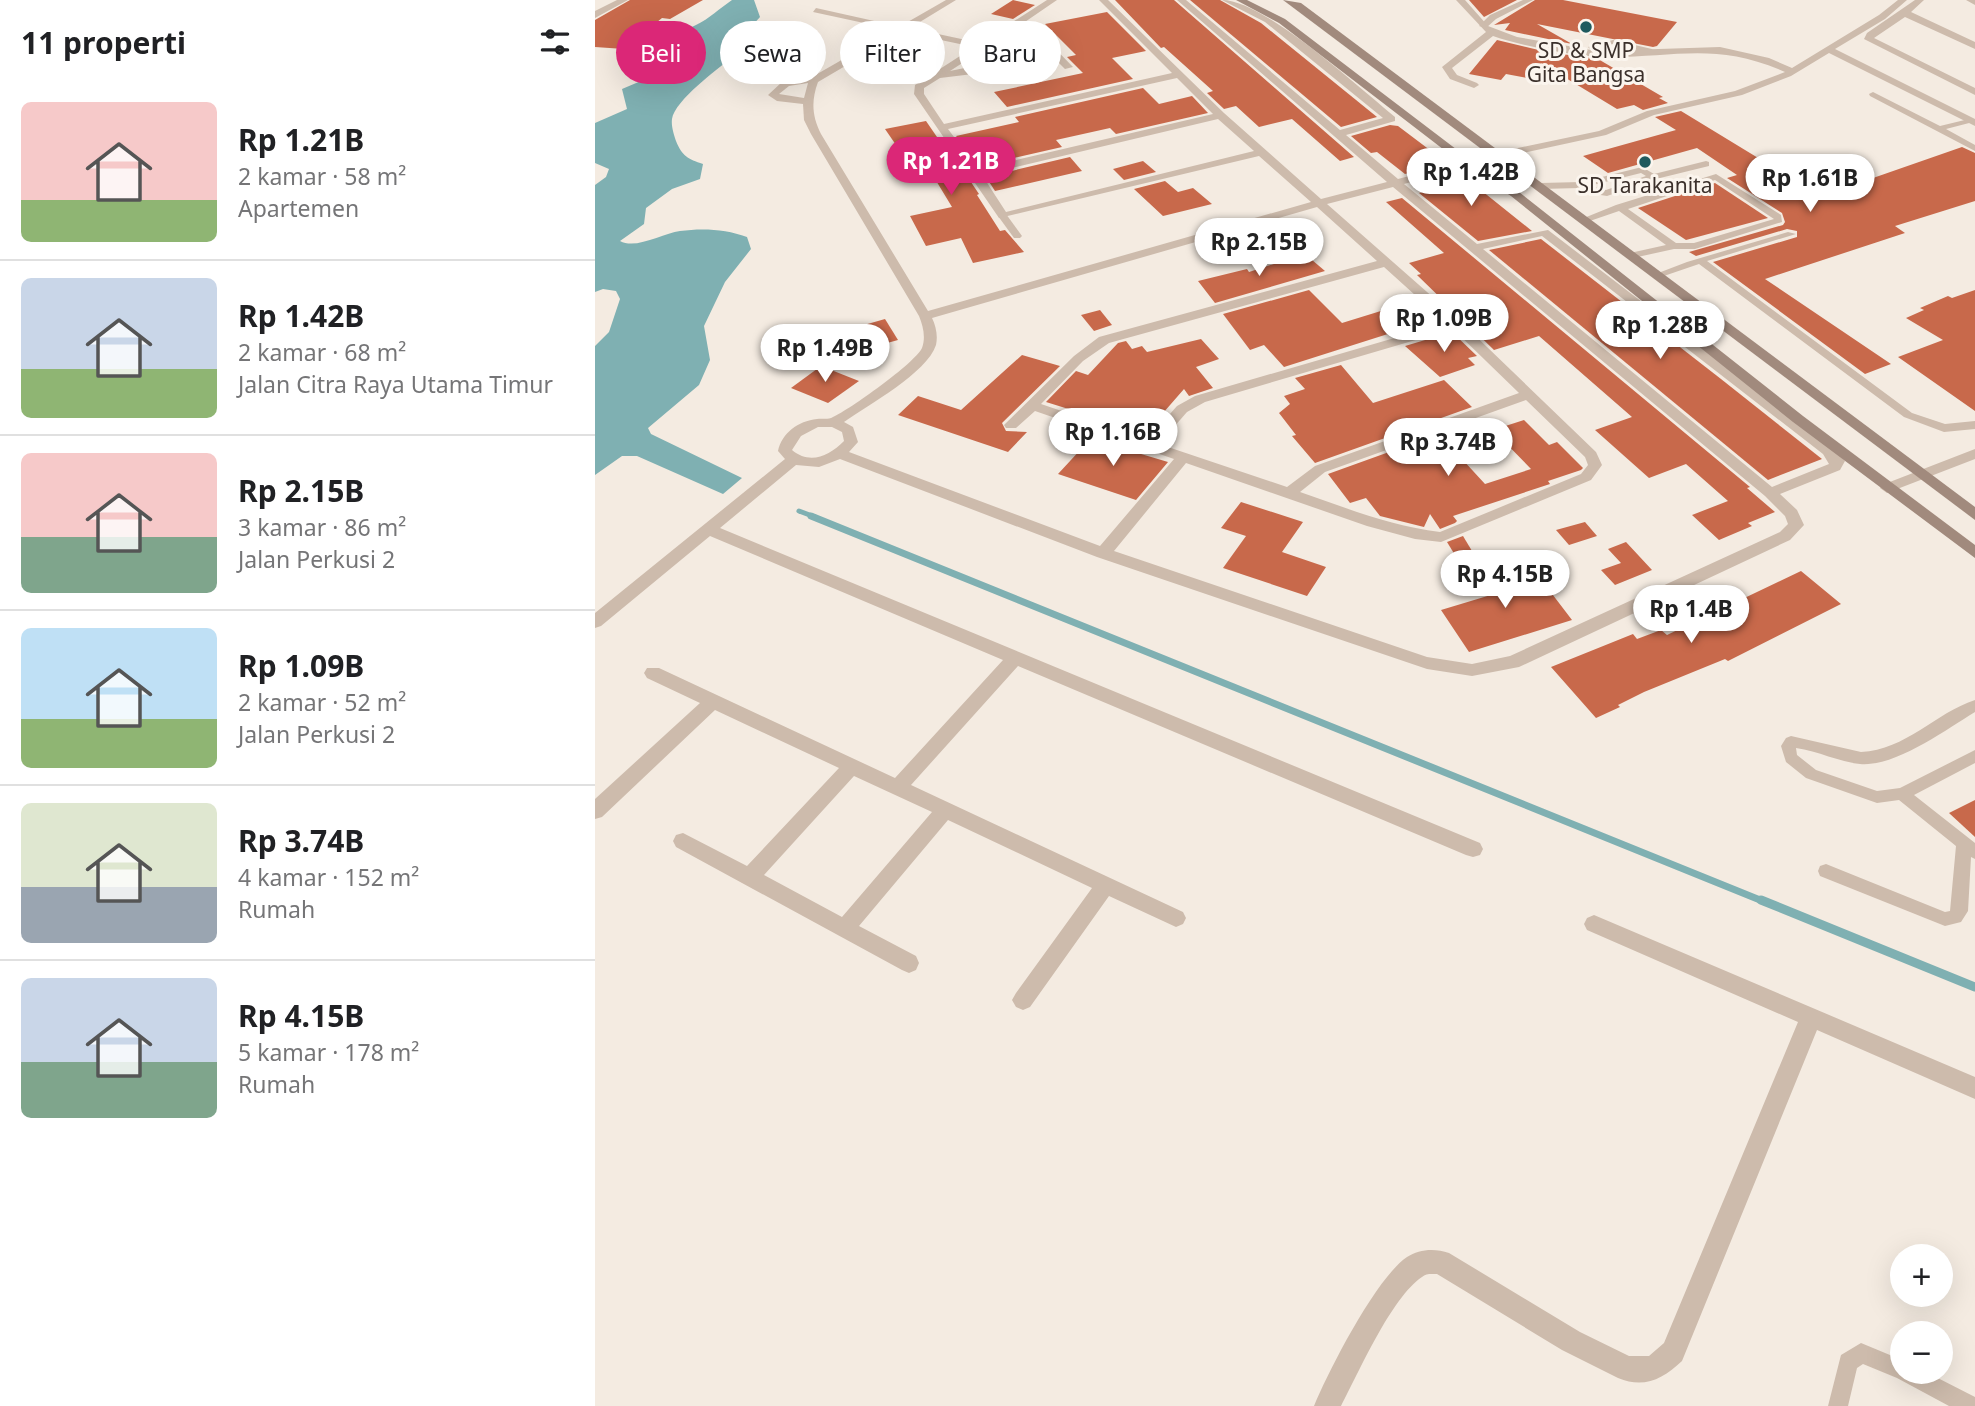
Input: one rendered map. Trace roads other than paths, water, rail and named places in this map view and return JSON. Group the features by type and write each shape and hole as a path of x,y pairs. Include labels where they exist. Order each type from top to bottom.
{"main road":[{"path":"1240,0 1282,21 1469,164 1515,194 1887,488 1975,553"},
{"path":"1287,0 1298,5 1499,155 1975,515"},
{"path":"1629,284 1658,275"}],"street":[{"path":"595,15 624,0"},
{"path":"915,21 952,0"},
{"path":"1020,21 1053,0"},
{"path":"1034,406 1383,525 1415,534 1441,537 1586,477 1595,466 1591,455 1455,324 1220,115 1103,0"},
{"path":"840,454 1103,553 1334,633 1427,663 1472,670 1513,662 1785,536 1796,525 1792,514 1770,493 1337,134 1181,0"},
{"path":"1226,0 1268,20 1391,119 1337,134"},
{"path":"1460,0 1487,29 1509,38 1595,53 1716,48 1751,55 1791,71"},
{"path":"925,316 1320,203 1499,155 1602,133 1651,113 1738,93 1791,71 1829,50 1882,17 1903,0"},
{"path":"1920,0 1870,35 1869,39 1975,92"},
{"path":"1970,0 1975,2"},
{"path":"1905,13 1975,46"},
{"path":"1474,85 1453,77 1447,67 1487,29"},
{"path":"1829,50 1972,121"},
{"path":"1061,60 1068,67"},
{"path":"943,127 1178,75"},
{"path":"787,84 778,88 773,95 781,99 807,101"},
{"path":"813,84 806,113 810,124 930,327 930,339 925,353 896,379 834,423"},
{"path":"923,84 919,87 919,94 1003,216 1261,152"},
{"path":"975,173 1220,115"},
{"path":"1474,248 1544,232 1838,461 1835,467 1770,493"},
{"path":"1011,425 1034,406 1077,357 1104,340 1384,263"},
{"path":"1150,446 1182,409 1200,399 1455,324"},
{"path":"1290,493 1308,476 1321,469 1527,395"},
{"path":"816,423 834,423 848,430 851,442 840,454 825,461 807,463 793,460 785,451 787,440 793,434 816,423"},
{"path":"1887,488 1975,454"},
{"path":"1103,553 1183,458"},
{"path":"595,622 793,460"},
{"path":"708,529 1473,849"},
{"path":"898,787 1014,659"},
{"path":"653,673 1176,918"},
{"path":"595,811 713,701"},
{"path":"749,877 852,766"},
{"path":"844,929 945,810"},
{"path":"683,841 909,963"},
{"path":"1023,1000 1105,885"},
{"path":"1594,924 1975,1088"},
{"path":"1327,1406 1398,1284 1414,1267 1426,1261 1440,1262 1571,1341 1627,1368 1654,1369 1674,1352 1811,1018"}],"lane":[{"path":"1487,29 1493,18 1529,0"},
{"path":"815,10 865,21"},
{"path":"1873,94 1975,148"},
{"path":"1938,129 1972,121"},
{"path":"1539,186 1582,185 1642,170 1653,177 1706,164"},
{"path":"1584,220 1716,177 1779,220 1695,246 1674,246 1633,256"},
{"path":"1619,207 1674,246"},
{"path":"1003,216 1017,236"},
{"path":"1658,275 1686,264 1702,262 1791,234"},
{"path":"1702,262 1908,415 1944,428 1975,425"},
{"path":"1975,705 1903,747 1864,758 1809,743 1791,742 1788,746 1791,758 1811,774 1877,797 1902,794 1975,756"},
{"path":"1826,871 1945,919 1955,917 1960,911 1970,847 1902,794"},
{"path":"1838,1406 1848,1362 1861,1353 1890,1365"},
{"path":"1929,1384 1970,1406"}],"water":[{"path":"732,0 754,0 760,17 756,21 720,21 720,67 706,78 706,21 704,21"},
{"path":"634,84 699,84 675,111 672,125 683,154 703,164 700,179 672,189 646,208 644,224 620,241 634,244 673,232 722,231 747,237 751,249 725,282 704,326 710,360 699,385 648,428 651,434 742,478 723,494 637,456 622,456 595,475 595,346 609,332 620,299 616,291 603,289 595,292 595,185 606,177 609,169 595,163 595,123 627,109 622,89"}],"waterway":[{"path":"799,511 815,517"},
{"path":"811,516 1765,902"},
{"path":"1761,900 1975,987"}],"place":[{"name":"SD & SMP Gita Bangsa","path":"1586,27"},
{"name":"SD Tarakanita","path":"1645,162"}]}
